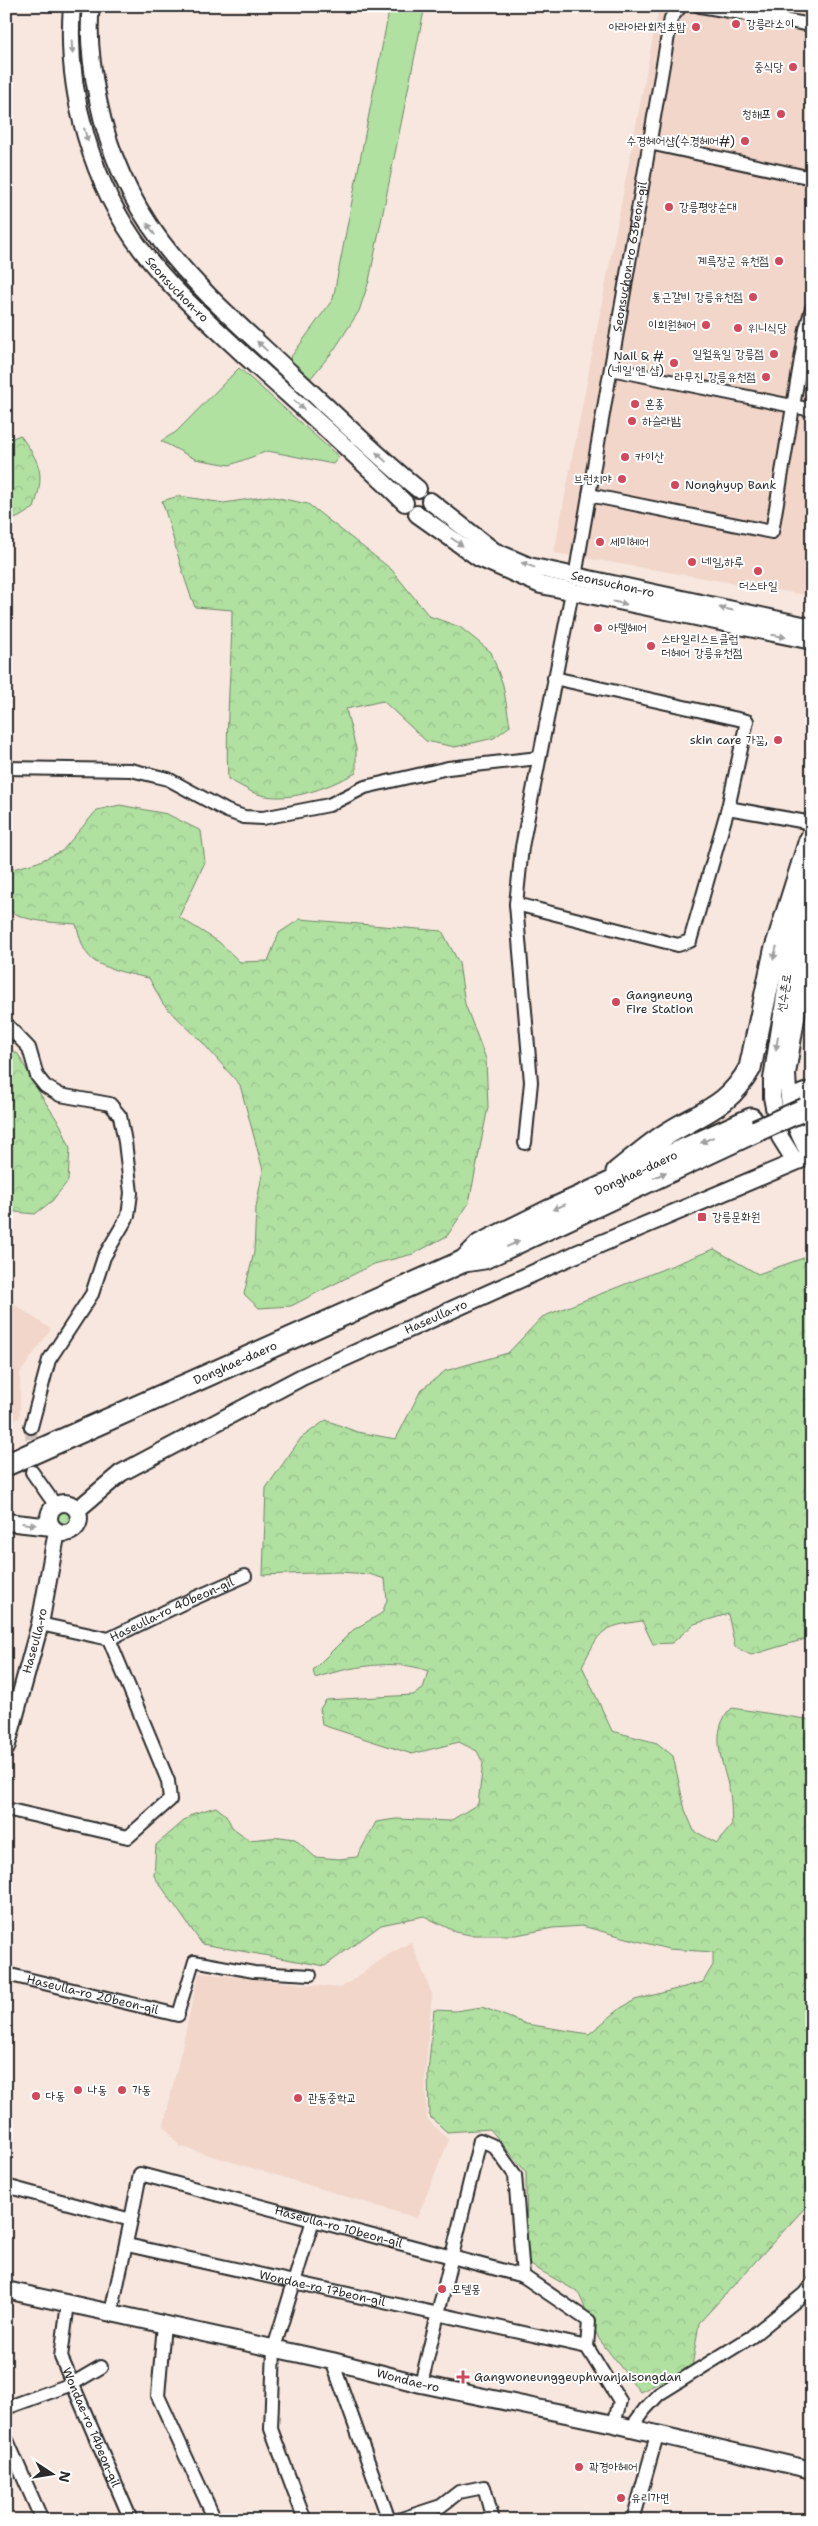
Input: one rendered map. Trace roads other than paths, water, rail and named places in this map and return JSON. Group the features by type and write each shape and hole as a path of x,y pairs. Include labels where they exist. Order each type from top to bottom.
{"main road":[{"path":"584,1197 668,1133 734,1094 742,1083 750,1068 775,951 811,828"},
{"name":"Donghae-daero","path":"464,1261 480,1245 549,1211 807,1101"},
{"name":"Donghae-daero","path":"6,1465 464,1261 484,1258 754,1125"}],"street":[{"name":"Seonsuchon-ro","path":"72,6 71,46 76,88 86,135 102,180 121,218 144,253 193,308 411,509 479,558 541,585 574,585 812,627"},
{"name":"Seonsuchon-ro","path":"91,6 90,45 104,130 137,209 159,241 206,294 418,489"},
{"name":"Seonsuchon-ro 63beon-gil","path":"574,585 671,18 681,6"},
{"path":"700,6 812,25"},
{"path":"76,88 95,84"},
{"path":"650,143 812,178"},
{"path":"589,495 772,532 806,329 812,308"},
{"path":"610,369 812,410"},
{"path":"418,489 427,494 430,501 426,510 411,509 408,494 418,489"},
{"name":"Seonsuchon-ro","path":"430,501 494,551 574,585 812,641"},
{"name":"Seonsuchon-ro","path":"525,1143 531,1082 516,904 522,847 554,678 574,585"},
{"path":"516,904 678,945 690,941 728,808 747,721 554,678"},
{"path":"6,768 131,770 168,779 227,811 244,817 263,818 329,805 365,787 438,770 539,758"},
{"path":"728,808 811,828"},
{"name":"선수촌로","path":"806,1157 780,1137 772,1096 772,1079 811,828"},
{"name":"선수촌로","path":"806,1157 796,1130 788,1099 787,1074 812,919"},
{"path":"6,1024 29,1048 37,1076 45,1086 60,1095 110,1104 120,1116 131,1193 128,1216 104,1257 92,1294 49,1360 30,1426"},
{"name":"Haseulla-ro","path":"77,1510 121,1473 302,1377 574,1255 806,1157"},
{"path":"32,1472 56,1506"},
{"path":"6,1522 67,1532 75,1528 79,1519 77,1510 65,1503 56,1506 49,1518 54,1529"},
{"name":"Haseulla-ro","path":"6,1748 40,1624 54,1529"},
{"name":"Haseulla-ro 40beon-gil","path":"40,1624 109,1639 245,1576"},
{"path":"6,1809 128,1837 170,1800 168,1781 109,1639"},
{"path":"178,2015 194,1961 254,1972 311,1975"},
{"name":"Haseulla-ro 20beon-gil","path":"6,1974 178,2015"},
{"path":"421,2384 436,2314 480,2140 494,2146 516,2174 523,2276"},
{"name":"Haseulla-ro 10beon-gil","path":"131,2220 140,2174 523,2276 589,2321 587,2347"},
{"path":"6,2186 131,2220 111,2313"},
{"path":"305,2520 270,2429 274,2348 296,2283 313,2220"},
{"name":"Wondae-ro 17beon-gil","path":"127,2245 587,2347"},
{"path":"631,2428 659,2394 751,2336 804,2294 812,2284"},
{"name":"Wondae-ro","path":"6,2290 274,2348 421,2384 614,2424 812,2470"},
{"name":"Wondae-ro 14beon-gil","path":"68,2303 61,2356 131,2520"},
{"path":"164,2324 158,2396 216,2520"},
{"path":"587,2347 620,2401 614,2424"},
{"path":"332,2361 389,2520"},
{"path":"6,2408 72,2384 101,2367"},
{"path":"631,2519 657,2435"},
{"path":"6,2438 42,2520"},
{"path":"398,2520 441,2506 459,2492 484,2487 493,2520"}],"tunnel":[{"path":"31,1427 32,1457"}],"place":[{"name":"강릉라소이","path":"736,24"},
{"name":"아라아라회전초밥","path":"696,27"},
{"name":"중식당","path":"793,67"},
{"name":"청해포","path":"781,114"},
{"name":"수경헤어샵(수경헤어#)","path":"745,141"},
{"name":"강릉평양순대","path":"669,207"},
{"name":"계륵장군 유천점","path":"779,261"},
{"name":"통근갈비 강릉유천점","path":"753,297"},
{"name":"이희원헤어","path":"706,325"},
{"name":"위니식당","path":"738,328"},
{"name":"일월육일 강릉점","path":"774,354"},
{"name":"Nail & # (네일 앤 샵)","path":"674,363"},
{"name":"라무진 강릉유천점","path":"766,377"},
{"name":"혼종","path":"635,404"},
{"name":"하슬라밤","path":"632,421"},
{"name":"카이산","path":"625,457"},
{"name":"브런치야","path":"622,479"},
{"name":"Nonghyup Bank","path":"675,485"},
{"name":"세미헤어","path":"600,542"},
{"name":"네일,하루","path":"692,562"},
{"name":"더스타일","path":"758,571"},
{"name":"아델헤어","path":"598,628"},
{"name":"스타일리스트클럽 더헤어 강릉유천점","path":"651,646"},
{"name":"skin care 가꿈,","path":"778,740"},
{"name":"Gangneung Fire Station","path":"616,1002"},
{"name":"강릉문화원","path":"702,1217"},
{"name":"나동","path":"78,2090"},
{"name":"가동","path":"122,2090"},
{"name":"다동","path":"36,2096"},
{"name":"관동중학교","path":"298,2098"},
{"name":"모텔몽","path":"442,2289"},
{"name":"Gangwoneunggeuphwanjaisongdan","path":"463,2377"},
{"name":"곽경아헤어","path":"579,2467"},
{"name":"유리가면","path":"621,2498"}]}
